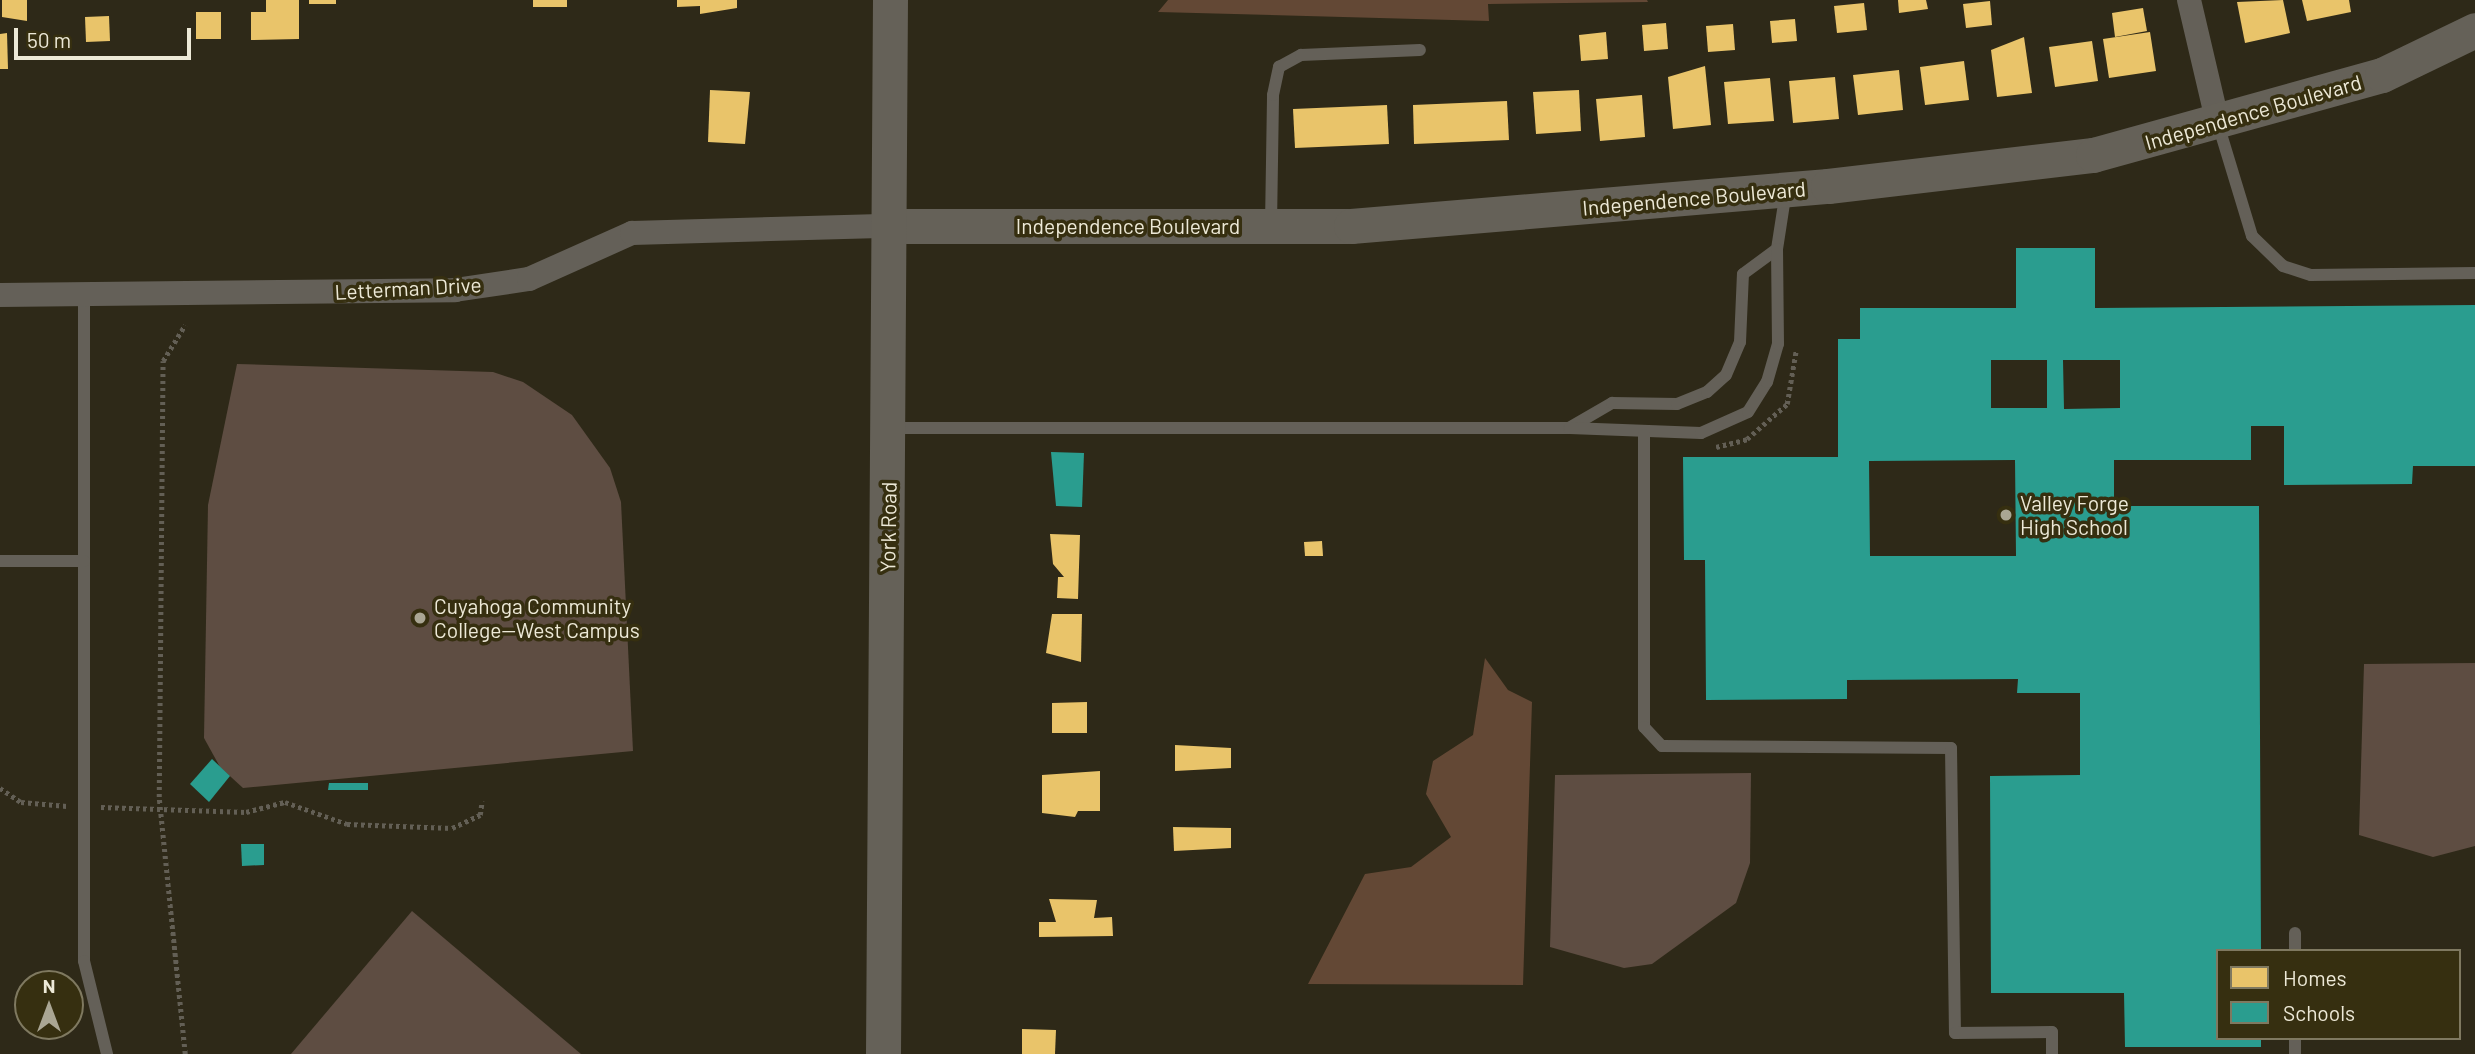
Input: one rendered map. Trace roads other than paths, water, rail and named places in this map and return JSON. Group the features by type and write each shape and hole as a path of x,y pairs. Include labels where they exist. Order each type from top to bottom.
{"street":[{"name":"York Road","path":"883,1054 890,0"},
{"path":"2189,0 2218,124"},
{"name":"Independence Boulevard","path":"890,226 1351,226 1786,190 2093,155 2218,124 2382,75 2475,30"},
{"name":"Letterman Drive","path":"0,295 455,290 529,279 632,233 890,226"}],"lane":[{"path":"1271,226 1273,95 1279,67 1301,55 1420,50"},
{"path":"2218,124 2252,236 2283,266 2311,275 2475,273"},
{"path":"889,428 1569,428 1644,435 1701,433 1748,411 1768,382 1778,344 1777,249 1786,190"},
{"path":"1569,428 1612,403 1677,404 1707,392 1726,375 1740,342 1743,274 1777,249"},
{"path":"84,295 84,961 107,1054"},
{"path":"1644,435 1644,727 1662,746 1951,748 1955,1033 2052,1032 2052,1054"},
{"path":"0,561 84,561"},
{"path":"2295,933 2295,949"}],"place":[{"name":"Valley Forge High School","path":"2006,515"},
{"name":"Cuyahoga Community College—West Campus","path":"420,618"}]}
